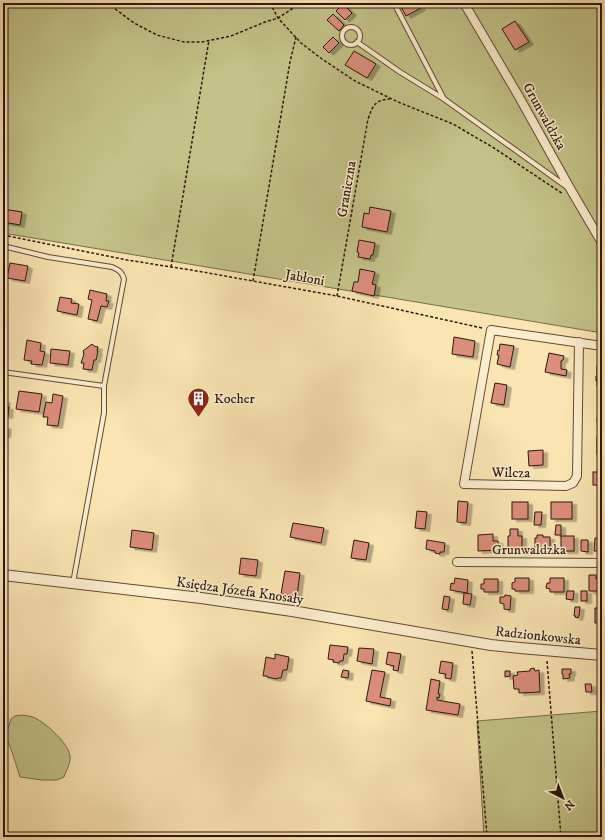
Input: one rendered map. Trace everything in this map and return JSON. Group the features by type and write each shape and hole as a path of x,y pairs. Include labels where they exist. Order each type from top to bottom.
{"street":[{"name":"Grunwaldzka","path":"464,3 602,242"},
{"name":"Wilcza","path":"492,330 464,484 566,486 573,483 577,476 579,342"},
{"path":"492,330 602,346"},
{"name":"Grunwaldzka","path":"456,562 602,563"},
{"name":"Księdza Józefa Knosały","path":"3,575 201,598 292,611 472,642"},
{"name":"Radzionkowska","path":"472,642 546,651 602,655"}],"lane":[{"path":"394,3 444,99"},
{"path":"350,27 356,29 359,34 358,42 353,45 347,44 342,37 342,34 350,27"},
{"path":"358,42 400,72 444,99 571,190"},
{"path":"3,137 5,127"},
{"path":"3,246 48,257 112,267 122,273 124,279 104,386 104,413 73,583"},
{"path":"3,372 104,386"}],"path":[{"path":"107,3 134,23 157,35 184,42 202,42 231,36 278,18 301,3"},
{"path":"270,3 278,18 301,43 355,81 392,99 453,124 494,148 564,195 576,199"},
{"path":"253,281 290,62 296,37"},
{"path":"171,267 209,40"},
{"name":"Graniczna","path":"337,296 368,119 374,105 381,100 392,99"},
{"name":"Jabłoni","path":"3,235 127,260 337,296 492,330"},
{"path":"472,642 487,837"},
{"path":"546,651 561,837"}],"shaded area":[{"path":"3,3 602,3 602,333 3,233"},
{"path":"602,711 602,837 484,837 477,721"},
{"path":"23,715 34,717 45,724 66,746 69,751 70,759 64,777 57,780 42,780 20,777 7,739 7,732 11,719 15,716"}],"building":[{"path":"399,3 418,3 421,8 406,16"},
{"path":"343,4 352,13 345,20 336,11"},
{"path":"333,14 344,25 339,31 327,20"},
{"path":"515,21 529,42 515,50 502,29"},
{"path":"333,37 339,43 329,53 323,47"},
{"path":"354,51 376,64 367,78 345,65"},
{"path":"370,207 391,211 387,232 362,227 364,213 369,214"},
{"path":"3,209 22,212 20,225 3,222"},
{"path":"359,240 375,243 373,255 371,255 370,259 358,257 359,253 357,252"},
{"path":"10,263 28,266 25,281 7,278"},
{"path":"360,269 375,272 372,284 376,285 374,296 352,291 354,282 358,282"},
{"path":"90,290 107,294 106,301 109,301 107,307 101,306 97,321 88,319 92,300 88,299"},
{"path":"60,297 72,299 71,303 79,304 77,315 57,311"},
{"path":"454,337 475,341 473,357 452,354"},
{"path":"27,340 41,343 40,351 45,352 42,365 31,364 32,361 24,360"},
{"path":"92,344 98,347 96,360 94,360 92,370 83,369 84,363 81,363 84,354 83,351"},
{"path":"500,344 514,346 510,367 497,364 499,355 497,355"},
{"path":"51,349 70,351 68,365 50,363"},
{"path":"549,353 564,356 563,360 561,361 561,369 567,370 566,376 545,372"},
{"path":"601,361 602,387 597,386 596,381 597,366 601,366"},
{"path":"495,383 507,385 504,405 491,403"},
{"path":"19,391 42,394 39,412 16,409"},
{"path":"53,394 63,396 58,426 47,425 48,417 43,417 46,402 52,403"},
{"path":"3,400 6,401 5,407 9,407 8,416 3,415"},
{"path":"602,409 602,430 598,429 597,420 598,412"},
{"path":"3,426 7,427 6,435 3,435"},
{"path":"597,437 602,437 602,454 597,454"},
{"path":"543,450 543,465 529,466 528,451"},
{"path":"593,472 602,472 602,485 593,485"},
{"path":"458,501 468,502 466,523 457,522"},
{"path":"512,502 528,502 528,519 512,519"},
{"path":"551,502 572,502 572,519 551,519"},
{"path":"417,511 427,512 425,529 415,528"},
{"path":"535,512 542,512 541,525 534,525"},
{"path":"293,523 324,528 321,543 290,537"},
{"path":"556,525 561,525 561,535 555,535"},
{"path":"510,529 518,529 518,536 522,536 522,548 513,548 513,550 508,550 508,536 510,536"},
{"path":"132,530 154,533 152,550 130,547"},
{"path":"493,534 493,541 498,541 499,550 478,551 478,535"},
{"path":"537,535 550,537 550,551 535,551 535,538 537,538"},
{"path":"561,536 574,536 574,551 561,551"},
{"path":"595,538 602,538 602,551 594,551"},
{"path":"354,540 369,543 366,560 351,558"},
{"path":"427,540 445,543 444,552 440,552 440,554 426,549"},
{"path":"581,540 588,540 588,552 581,551"},
{"path":"241,558 258,560 256,576 239,574"},
{"path":"285,571 300,573 297,596 281,594"},
{"path":"589,575 596,575 596,579 602,579 602,591 589,591"},
{"path":"455,578 468,580 467,593 450,590 451,583 454,584"},
{"path":"515,578 529,578 529,591 515,591 515,589 512,589 512,583 515,582"},
{"path":"550,578 564,578 564,592 550,592 550,589 546,588 547,583 550,583"},
{"path":"484,579 498,579 498,592 484,592 484,589 481,589 481,584 484,584"},
{"path":"567,591 574,591 573,600 566,599"},
{"path":"581,591 587,591 587,601 581,601"},
{"path":"464,593 472,594 470,605 463,604"},
{"path":"505,595 511,596 510,610 504,609 504,604 500,603 500,597 504,597"},
{"path":"444,596 450,597 448,610 442,609"},
{"path":"575,607 580,607 578,618 574,616"},
{"path":"595,608 602,608 602,625 601,623 595,623"},
{"path":"330,645 348,647 347,654 344,654 343,661 340,661 339,663 328,659"},
{"path":"359,648 374,649 372,664 357,661"},
{"path":"388,652 401,654 398,671 393,670 394,666 386,664"},
{"path":"275,654 289,657 287,670 283,670 281,678 277,679 263,676 266,657 275,659"},
{"path":"441,661 453,663 451,679 445,678 446,674 439,673"},
{"path":"534,668 535,671 539,670 540,692 519,693 519,689 514,689 513,676 518,675 517,672 530,671 530,669"},
{"path":"562,669 571,669 571,674 569,674 570,678 563,679"},
{"path":"343,670 349,671 348,678 341,677"},
{"path":"372,670 385,672 380,697 391,699 390,706 366,701"},
{"path":"505,671 510,671 510,676 505,677"},
{"path":"431,679 440,681 438,694 440,694 439,698 437,697 437,700 460,704 458,715 426,710"},
{"path":"585,684 591,684 592,692 586,692"}],"place":[{"name":"Kocher","path":"198,418"}]}
